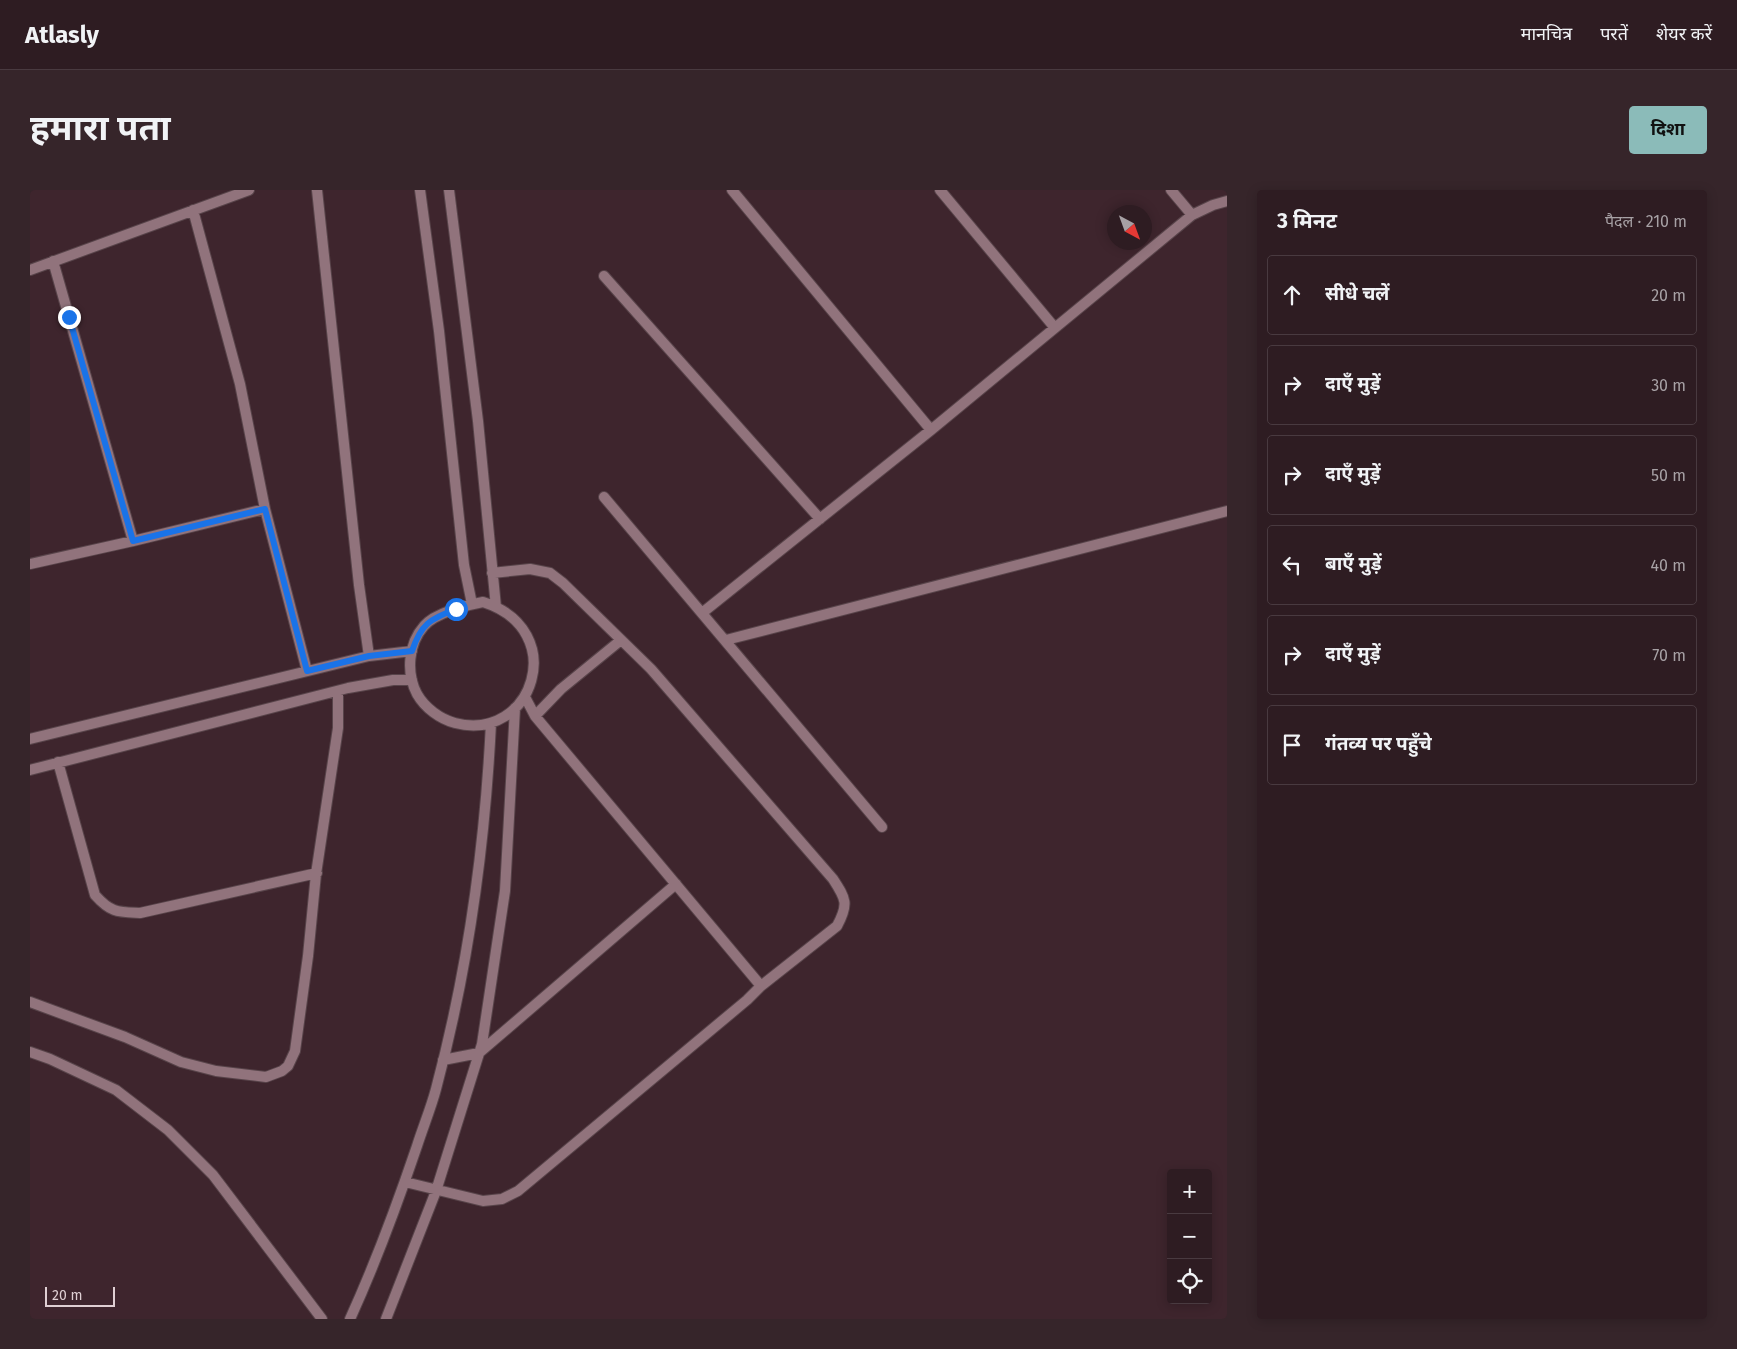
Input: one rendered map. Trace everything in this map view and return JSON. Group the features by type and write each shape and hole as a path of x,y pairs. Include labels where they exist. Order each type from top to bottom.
{"street":[{"path":"30,270 248,190"},
{"path":"317,190 359,585 369,656"},
{"path":"420,190 439,331 464,565 472,604"},
{"path":"449,190 481,441 496,607"},
{"path":"732,190 931,430"},
{"path":"940,190 1055,328"},
{"path":"1171,190 1192,215"},
{"path":"702,613 931,430 1192,215 1227,201"},
{"path":"193,210 240,384 265,509 307,671"},
{"path":"53,261 133,541"},
{"path":"604,276 820,519"},
{"path":"604,497 882,826"},
{"path":"30,564 265,509"},
{"path":"726,640 1227,511"},
{"path":"405,1182 483,1201 502,1199 518,1190 747,1000 761,986 837,926 844,913 845,902 833,879 651,669 621,640 550,573 530,569 492,573"},
{"path":"483,602 496,607 510,615 521,626 529,639 534,655 534,670 531,684 525,697 516,708 504,717 491,723 478,726 463,726 437,715 426,706 417,694 412,680 410,665 417,637 425,625 441,614 472,604 483,602"},
{"path":"535,716 561,689 621,640"},
{"path":"30,738 369,656 412,651"},
{"path":"30,770 376,682 412,680"},
{"path":"30,1002 116,1033 181,1062 216,1072 266,1077 282,1071 288,1066 295,1051 308,956 317,873 338,728 338,691"},
{"path":"525,697 535,716 761,986"},
{"path":"386,1319 436,1190 479,1053 491,990 505,891 516,708"},
{"path":"350,1319 376,1263 436,1090 467,952 487,803 491,723"},
{"path":"58,762 96,895 105,906 118,912 140,912 317,873"},
{"path":"442,1060 479,1053 676,884"},
{"path":"30,1052 50,1059 116,1090 168,1130 213,1175 322,1319"}],"route":[{"path":"69,317 133,541 265,509 307,671 369,656 412,651 417,637 425,625 441,614 456,609"}]}
